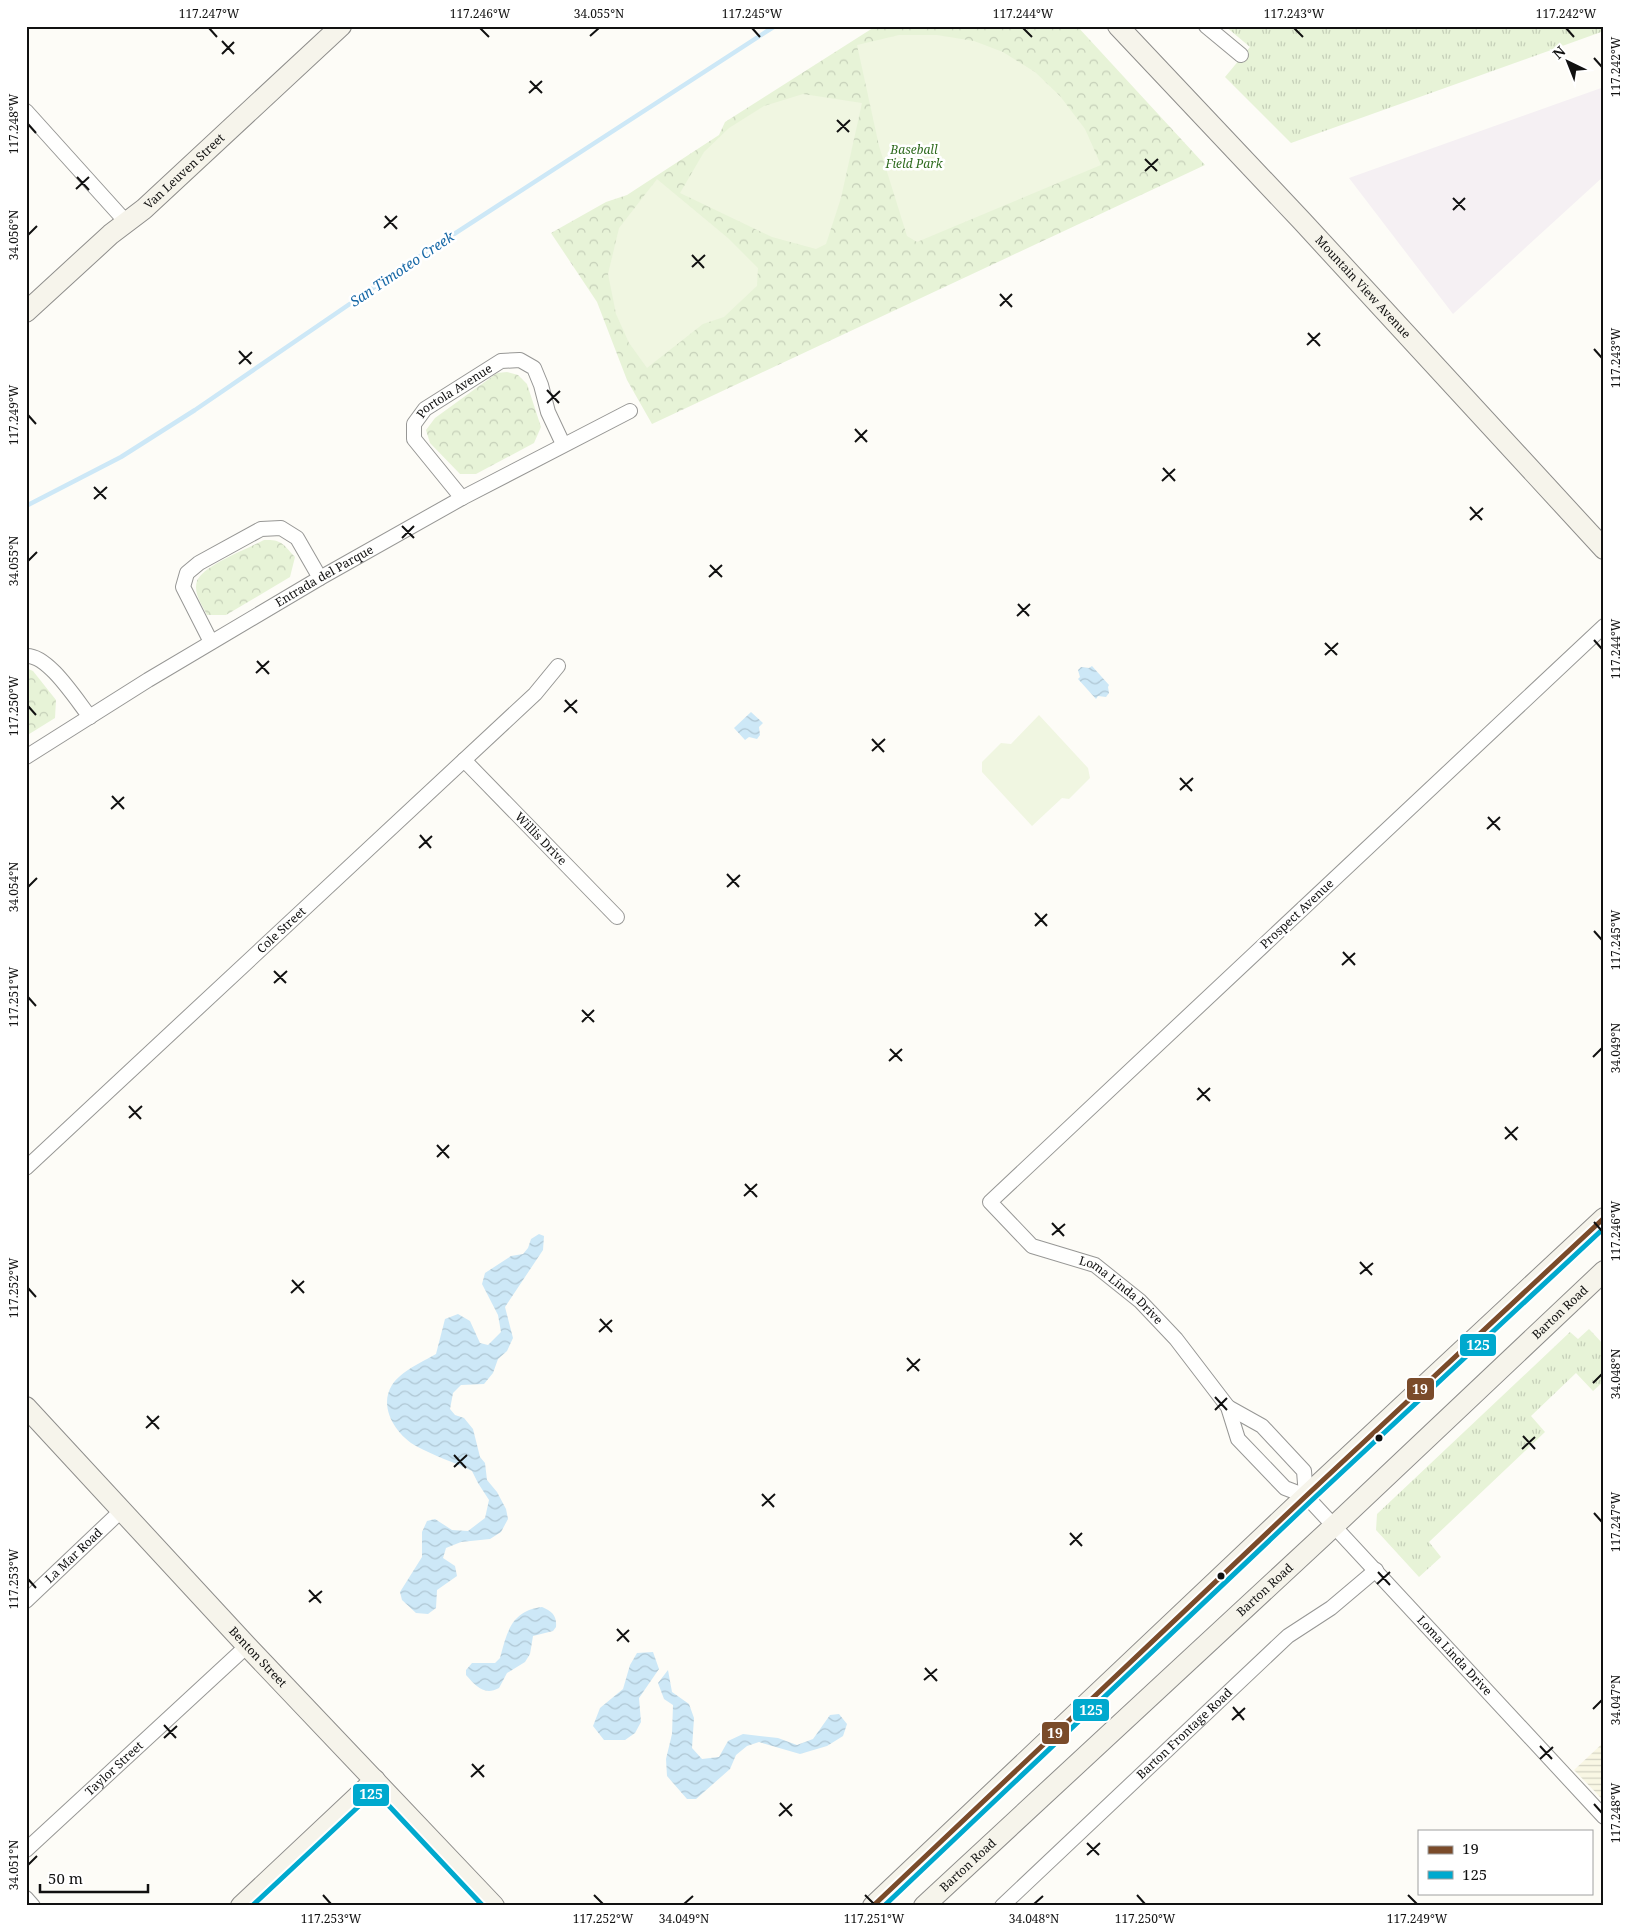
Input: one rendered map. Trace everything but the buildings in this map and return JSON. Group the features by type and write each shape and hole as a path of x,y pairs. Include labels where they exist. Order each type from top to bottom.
{"main road":[{"name":"Van Leuven Street","path":"26,312 111,234 144,209 341,26"},
{"name":"Mountain View Avenue","path":"1118,26 1302,221 1604,549"},
{"path":"873,1906 1306,1496 1604,1218"},
{"name":"Barton Road","path":"924,1906 1334,1526 1604,1271"},
{"name":"Benton Street","path":"26,1407 247,1646 494,1906"},
{"path":"248,1904 375,1780"}],"street":[{"path":"1206,26 1241,55"},
{"path":"26,111 127,223"},
{"name":"Portola Avenue","path":"462,498 414,439 414,424 425,409 501,361 520,360 534,368 541,384 548,412 564,444"},
{"name":"Entrada del Parque","path":"26,757 211,642 320,578 462,498 630,411"},
{"path":"211,642 183,587 187,573 199,563 262,529 281,528 297,538 320,578"},
{"name":"Prospect Avenue","path":"990,1202 1604,626"},
{"path":"26,656 32,655 48,665 90,717"},
{"name":"Cole Street","path":"26,1168 535,694 558,666"},
{"name":"Willis Drive","path":"464,760 617,916"},
{"name":"Loma Linda Drive","path":"990,1202 1032,1246 1095,1266 1140,1301 1176,1339 1228,1407 1238,1439 1285,1488 1306,1496 1604,1817"},
{"name":"Loma Linda Drive","path":"1228,1407 1262,1426 1304,1470 1306,1496"},
{"name":"La Mar Road","path":"26,1601 122,1510"},
{"name":"Barton Frontage Road","path":"1002,1906 1288,1636 1331,1608 1376,1570"},
{"name":"Taylor Street","path":"26,1850 247,1646"},
{"path":"26,1898 33,1906"}],"shaded area":[{"path":"1604,87 1604,176 1453,314 1349,178"},
{"path":"1604,1742 1604,1801 1574,1770"}],"green space":[{"name":"Baseball Field Park","path":"876,26 1077,26 1205,165 652,424 627,380 597,302 551,233 606,202 627,195 719,135 725,122"},
{"path":"1225,26 1604,26 1604,31 1291,143 1225,77 1250,47"},
{"path":"899,35 937,35 974,41 1003,52 1035,72 1060,96 1085,129 1101,165 917,242 907,236 879,146 857,45"},
{"path":"803,94 862,103 841,198 826,244 816,249 772,237 680,193 704,152 729,128 764,106"},
{"path":"657,179 728,238 758,268 757,286 724,317 703,324 647,368 629,343 616,314 608,274 619,228"},
{"path":"507,372 518,375 527,384 541,427 534,443 476,474 460,474 430,443 426,430 435,418 497,373"},
{"path":"264,540 279,542 295,557 290,577 226,615 207,615 196,590 197,581 201,575 216,564"},
{"path":"26,668 33,671 56,700 55,718 26,736"},
{"path":"1039,715 1088,768 1090,778 1069,799 1062,798 1032,826 982,772 982,762 1001,743 1011,744"},
{"path":"1589,1329 1604,1345 1604,1381 1593,1391 1576,1373 1531,1416 1545,1432 1429,1542 1441,1557 1419,1577 1376,1530 1377,1514 1570,1332 1578,1339"}],"water":[{"path":"1092,666 1109,685 1109,693 1106,697 1098,696 1096,699 1078,679 1080,677 1078,670 1081,667 1089,668"},
{"path":"751,712 763,723 759,727 760,735 757,739 749,737 745,740 734,728"},
{"path":"539,1234 544,1236 543,1250 505,1307 513,1338 507,1351 498,1359 493,1373 484,1384 461,1385 453,1393 450,1409 455,1415 464,1418 473,1429 480,1457 485,1463 487,1480 497,1492 506,1509 508,1519 501,1532 490,1539 461,1542 446,1548 443,1558 455,1566 457,1576 437,1590 436,1608 428,1614 416,1613 402,1600 400,1592 422,1557 422,1532 427,1521 435,1519 452,1530 468,1531 485,1518 489,1500 472,1471 423,1450 402,1435 391,1420 388,1411 388,1393 401,1375 436,1354 445,1319 458,1314 470,1321 480,1343 488,1345 501,1332 498,1315 482,1284 485,1273 511,1256 523,1254 528,1248 531,1239"},
{"path":"542,1607 549,1610 555,1617 556,1627 553,1631 533,1636 530,1654 525,1662 507,1673 499,1688 489,1691 477,1686 466,1675 466,1670 472,1663 495,1663 500,1658 508,1631 517,1618 532,1609"},
{"path":"653,1652 659,1669 639,1698 641,1722 635,1733 625,1740 604,1740 593,1726 600,1708 623,1689 630,1665 637,1653"},
{"path":"668,1670 672,1692 689,1704 694,1718 692,1748 702,1759 719,1757 728,1741 743,1734 778,1738 797,1745 813,1739 830,1715 839,1714 847,1724 843,1736 827,1746 800,1754 759,1742 747,1746 736,1755 730,1769 696,1799 687,1799 667,1776 666,1759 672,1734 673,1705 664,1699 658,1683"}],"waterway":[{"name":"San Timoteo Creek","path":"26,506 121,457 195,410 414,260 775,26"}],"transit line":[{"name":"19","path":"873,1906 1306,1496 1604,1218"},
{"name":"125","path":"884,1906 1311,1501 1604,1228"},
{"name":"125","path":"252,1906 375,1791 483,1906"}]}
